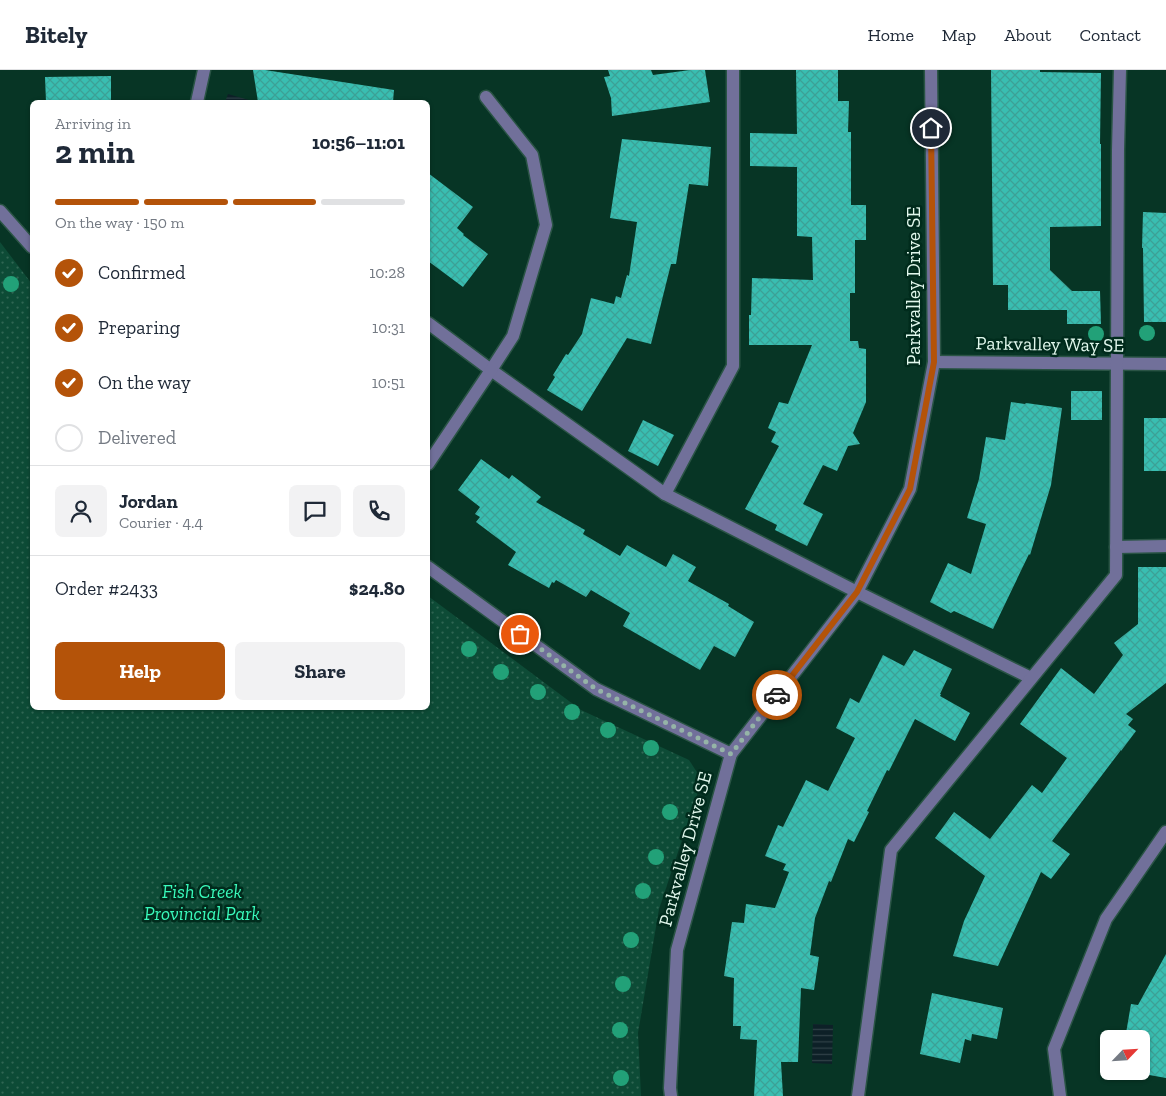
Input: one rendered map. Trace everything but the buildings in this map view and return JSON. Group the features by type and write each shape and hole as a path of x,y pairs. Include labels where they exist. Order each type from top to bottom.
{"street":[{"path":"197,100 204,70"},
{"path":"665,494 733,366 733,70"},
{"name":"Parkvalley Drive SE","path":"671,1096 677,950 731,754 857,592 910,489 934,362 931,70"},
{"path":"858,1096 891,850 1116,575 1116,364 1120,70"},
{"path":"430,461 513,336 546,225 532,155 486,97"},
{"path":"0,211 30,245"},
{"path":"430,324 665,494 1031,678"},
{"name":"Parkvalley Way SE","path":"934,362 1166,364"},
{"path":"1116,547 1166,546"},
{"path":"430,568 596,689 731,754"},
{"path":"1060,1096 1054,1049 1106,919 1166,832"}],"green space":[{"name":"Fish Creek Provincial Park","path":"0,242 30,281 30,710 430,710 430,597 581,710 689,760 702,780 659,909 638,1033 641,1096 0,1096"}],"water":[{"path":"228,94 249,100 226,100"},
{"path":"813,1024 833,1025 832,1064 812,1063"}],"way so far":[{"path":"520,634 596,689 731,754 777,695"}],"route":[{"path":"777,695 857,592 910,489 934,362 931,128"}]}
